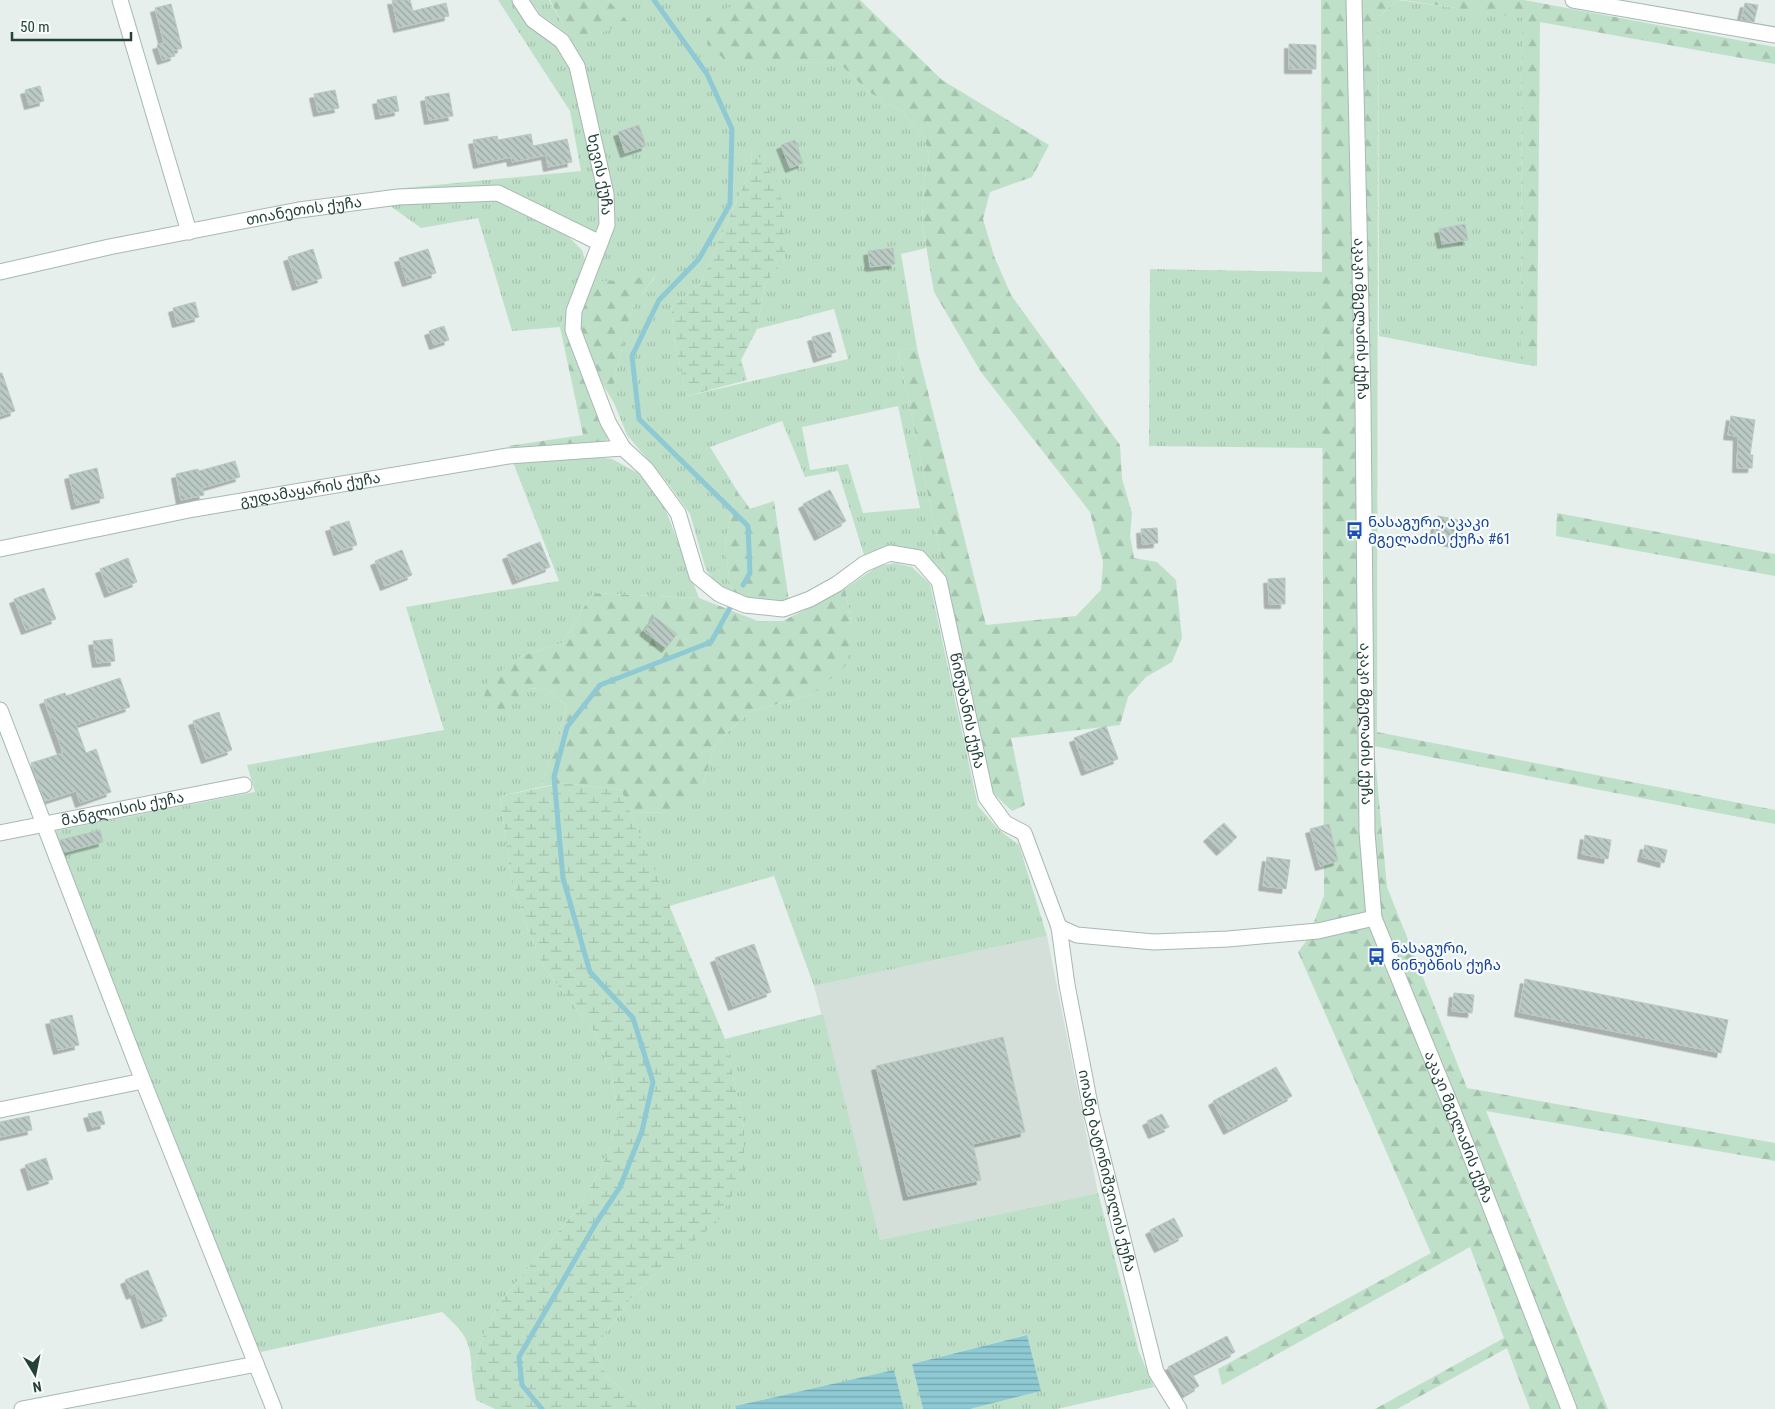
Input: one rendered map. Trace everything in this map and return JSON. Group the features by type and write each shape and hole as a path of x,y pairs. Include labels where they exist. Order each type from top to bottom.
{"street":[{"path":"120,0 189,232"},
{"name":"ხევის ქუჩა","path":"520,0 533,20 562,41 578,66 606,194 607,225 574,311 574,330 608,422 623,448"},
{"name":"აკაკი მგელაძის ქუჩა","path":"1354,0 1363,402 1367,832 1374,918 1452,1108 1569,1409"},
{"path":"1573,0 1775,34"},
{"name":"თიანეთის ქუჩა","path":"0,272 299,210 398,197 498,193 600,243"},
{"name":"გუდამაყარის ქუჩა","path":"0,549 194,509 508,456 623,448"},
{"name":"წინუბანის ქუჩა","path":"623,448 646,469 678,513 698,576 719,594 745,605 783,609 810,599 837,584 864,564 890,553 919,558 940,581 986,797 1005,823 1024,833 1059,927"},
{"path":"0,710 13,739 43,824 143,1080 274,1409"},
{"name":"მანგლისის ქუჩა","path":"0,833 244,785"},
{"path":"1059,927 1077,935 1154,942 1228,939 1318,931 1374,918"},
{"name":"იოანე ბატონიშვილის ქუჩა","path":"1059,927 1067,985 1092,1115 1156,1372 1178,1409"},
{"path":"0,1110 143,1080"},
{"path":"22,1409 256,1364"}],"shaded area":[{"path":"1047,936 1098,1193 880,1240 814,986"}],"green space":[{"path":"498,0 513,0 558,46 573,66 601,194 602,221 597,235 499,188 394,189 581,171 570,111"},
{"path":"530,0 549,0 569,35 540,14"},
{"path":"550,0 608,0 627,21 574,46"},
{"path":"608,0 732,0 732,6 779,62 839,63 869,92 901,111 925,138 929,160 924,182 922,223 926,248 901,254 917,348 898,351 945,575 926,556 909,548 889,548 864,555 838,471 805,477 782,421 710,447 736,489 725,545 731,592 719,586 706,570 690,514 667,482 627,435 614,403 614,378 633,307 655,277 590,283 611,234 587,77 574,46 626,21","holes":["752,148 785,260 765,284 757,329 834,309 848,359 687,396 675,344 671,308 700,284 751,169","898,406 920,508 863,513 848,464 810,470 802,427"]},
{"path":"732,0 860,0 942,80 1049,145 1032,177 990,192 983,219 994,256 1011,295 1120,445 1122,479 1132,513 1130,535 1134,558 1157,562 1176,580 1182,638 1172,662 1146,677 1128,697 1120,725 1011,738 1025,805 1012,811 990,790 898,351 917,348 986,625 1076,616 1101,590 1103,562 1090,512 981,372 934,292 922,223 924,182 929,160 925,138 901,111 869,92 839,63 727,62 708,44 706,19 732,6"},
{"path":"1321,0 1398,0 1378,17 1377,732 1775,810 1775,824 1374,746 1387,887 1467,1088 1775,1143 1775,1161 1486,1111 1608,1409 1530,1409 1507,1348 1397,1409 1375,1409 1504,1338 1470,1247 1222,1385 1218,1369 1431,1253 1298,952 1307,940 1324,896"},
{"path":"1398,0 1522,17 1521,364 1379,336 1378,17"},
{"path":"1403,0 1524,0 1775,47 1775,64 1540,22 1537,366 1521,364 1522,18"},
{"path":"752,147 779,185 784,216 785,260 765,284 757,329 741,360 747,380 687,396 675,344 671,308 700,284 751,169"},
{"path":"498,197 567,235 582,250 588,269 560,327 512,331 478,218 421,228 389,205"},
{"path":"1150,269 1322,272 1323,448 1149,446"},
{"path":"655,276 633,308 614,378 614,403 588,358 581,338 579,323 584,299 590,283"},
{"path":"567,312 609,438 600,447 513,449 508,446 583,435 560,327"},
{"path":"587,457 612,459 638,473 662,500 699,598 593,593 562,643 519,657 528,688 548,690 567,706 541,787 500,796 510,871 525,922 543,966 596,1034 611,1074 619,1116 607,1155 583,1202 500,1302 481,1341 472,1375 469,1346 466,1339 442,1312 261,1352 251,1333 50,832 255,792 247,765 444,730 406,607 559,581 513,462"},
{"path":"736,489 750,509 774,501 789,601 766,602 731,592 725,545"},
{"path":"1557,513 1775,554 1775,576 1556,536"},
{"path":"895,563 912,567 930,584 978,806 998,829 1019,845 1047,936 814,986 774,876 669,906 630,812 671,813 703,783 716,743 751,711 812,695 852,626 845,589 878,566"},
{"path":"845,589 852,626 846,665 812,695 751,711 716,743 703,783 687,809 671,813 630,812 621,790 564,783 541,787 567,706 548,690 528,688 492,720 484,698 487,682 519,657 562,643 593,593 699,598 758,621 783,621"},
{"path":"564,783 621,790 725,1039 744,1128 744,1174 717,1222 666,1264 630,1299 594,1349 608,1378 645,1409 495,1409 476,1400 472,1375 481,1341 500,1302 583,1202 607,1155 619,1116 611,1074 596,1034 543,966 525,922 510,871 500,796"},
{"path":"823,1014 880,1240 1098,1193 1139,1352 1154,1387 1057,1409 970,1409 1040,1391 1026,1335 912,1364 923,1409 904,1409 894,1371 735,1406 736,1409 645,1409 608,1378 594,1349 630,1299 666,1264 744,1128 725,1039"}],"water":[{"path":"1027,1335 1041,1391 970,1409 923,1409 912,1364"},
{"path":"894,1370 904,1409 736,1409 735,1406"}],"building":[{"path":"392,0 410,0 413,11 446,3 449,16 398,28"},
{"path":"1745,3 1758,5 1754,22 1741,20"},
{"path":"171,4 182,48 173,51 175,56 162,60 157,45 164,43 155,8"},
{"path":"1289,44 1316,45 1316,69 1289,69"},
{"path":"40,86 44,101 29,105 25,90"},
{"path":"335,90 339,108 318,112 314,94"},
{"path":"449,93 453,116 429,120 425,97"},
{"path":"396,96 399,111 380,115 377,100"},
{"path":"639,125 646,146 625,153 618,132"},
{"path":"531,134 533,146 567,139 572,162 548,167 546,155 512,162 511,157 478,164 473,140 497,136 498,140"},
{"path":"795,140 803,163 790,168 781,145"},
{"path":"1465,224 1468,240 1442,244 1439,229"},
{"path":"893,248 895,264 870,267 868,251"},
{"path":"313,249 322,278 297,286 288,257"},
{"path":"428,249 436,273 407,282 399,258"},
{"path":"195,302 199,317 177,323 173,308"},
{"path":"444,326 449,340 434,345 429,331"},
{"path":"830,332 836,352 818,358 812,337"},
{"path":"0,373 2,373 15,411 0,416"},
{"path":"1731,416 1755,420 1750,455 1753,455 1752,468 1737,468 1738,436 1728,435"},
{"path":"235,461 240,477 202,488 204,495 181,500 176,474 198,469 199,471"},
{"path":"97,468 104,498 76,505 69,475"},
{"path":"830,490 846,521 819,536 803,504"},
{"path":"1438,516 1465,521 1460,544 1433,538"},
{"path":"349,521 357,545 338,551 330,527"},
{"path":"1157,528 1158,543 1142,544 1141,529"},
{"path":"540,542 550,567 517,580 507,555"},
{"path":"402,550 412,575 385,586 375,561"},
{"path":"128,558 137,582 109,593 100,569"},
{"path":"1285,578 1285,604 1269,604 1268,579"},
{"path":"44,588 56,619 26,630 14,599"},
{"path":"655,617 677,634 666,648 644,631"},
{"path":"112,639 115,661 97,663 93,641"},
{"path":"120,678 130,707 76,725 86,753 96,749 111,792 80,803 76,791 45,801 31,763 63,753 44,700 65,693 66,696"},
{"path":"219,712 232,750 206,759 193,721"},
{"path":"1106,726 1118,759 1086,771 1074,738"},
{"path":"1224,823 1237,837 1221,851 1208,837"},
{"path":"1329,824 1338,861 1320,866 1310,829"},
{"path":"100,830 103,842 65,852 60,840"},
{"path":"1585,835 1611,840 1608,859 1582,854"},
{"path":"1645,845 1667,850 1664,863 1642,857"},
{"path":"1267,857 1290,860 1286,889 1263,886"},
{"path":"754,944 771,992 733,1006 715,958"},
{"path":"1525,979 1728,1020 1721,1053 1519,1012"},
{"path":"1454,993 1474,995 1472,1013 1452,1011"},
{"path":"72,1015 79,1045 58,1050 50,1020"},
{"path":"1003,1037 1025,1132 973,1144 981,1180 908,1196 876,1066"},
{"path":"1276,1067 1292,1096 1228,1130 1213,1101"},
{"path":"101,1111 105,1124 92,1127 88,1114"},
{"path":"1162,1114 1169,1127 1153,1134 1147,1121"},
{"path":"29,1116 32,1130 0,1137 0,1122"},
{"path":"46,1158 53,1179 32,1186 25,1165"},
{"path":"1174,1218 1183,1236 1159,1248 1150,1230"},
{"path":"148,1270 167,1316 146,1324 135,1293 131,1295 125,1280"},
{"path":"1227,1336 1235,1352 1192,1374 1199,1386 1184,1395 1168,1367"}],"waterway":[{"path":"654,0 707,74 732,129 730,204 699,259 659,300 632,356 639,419 748,526 750,573 743,585"},
{"path":"542,1409 522,1385 519,1357 596,1223 620,1187 642,1131 653,1082 633,1018 590,972 563,878 554,777 567,727 600,685 711,642 731,606"}],"place":[{"name":"ნასაგური, აკაკი მგელაძის ქუჩა #61","path":"1354,531"},
{"name":"ნასაგური, წინუბნის ქუჩა","path":"1377,957"}]}
